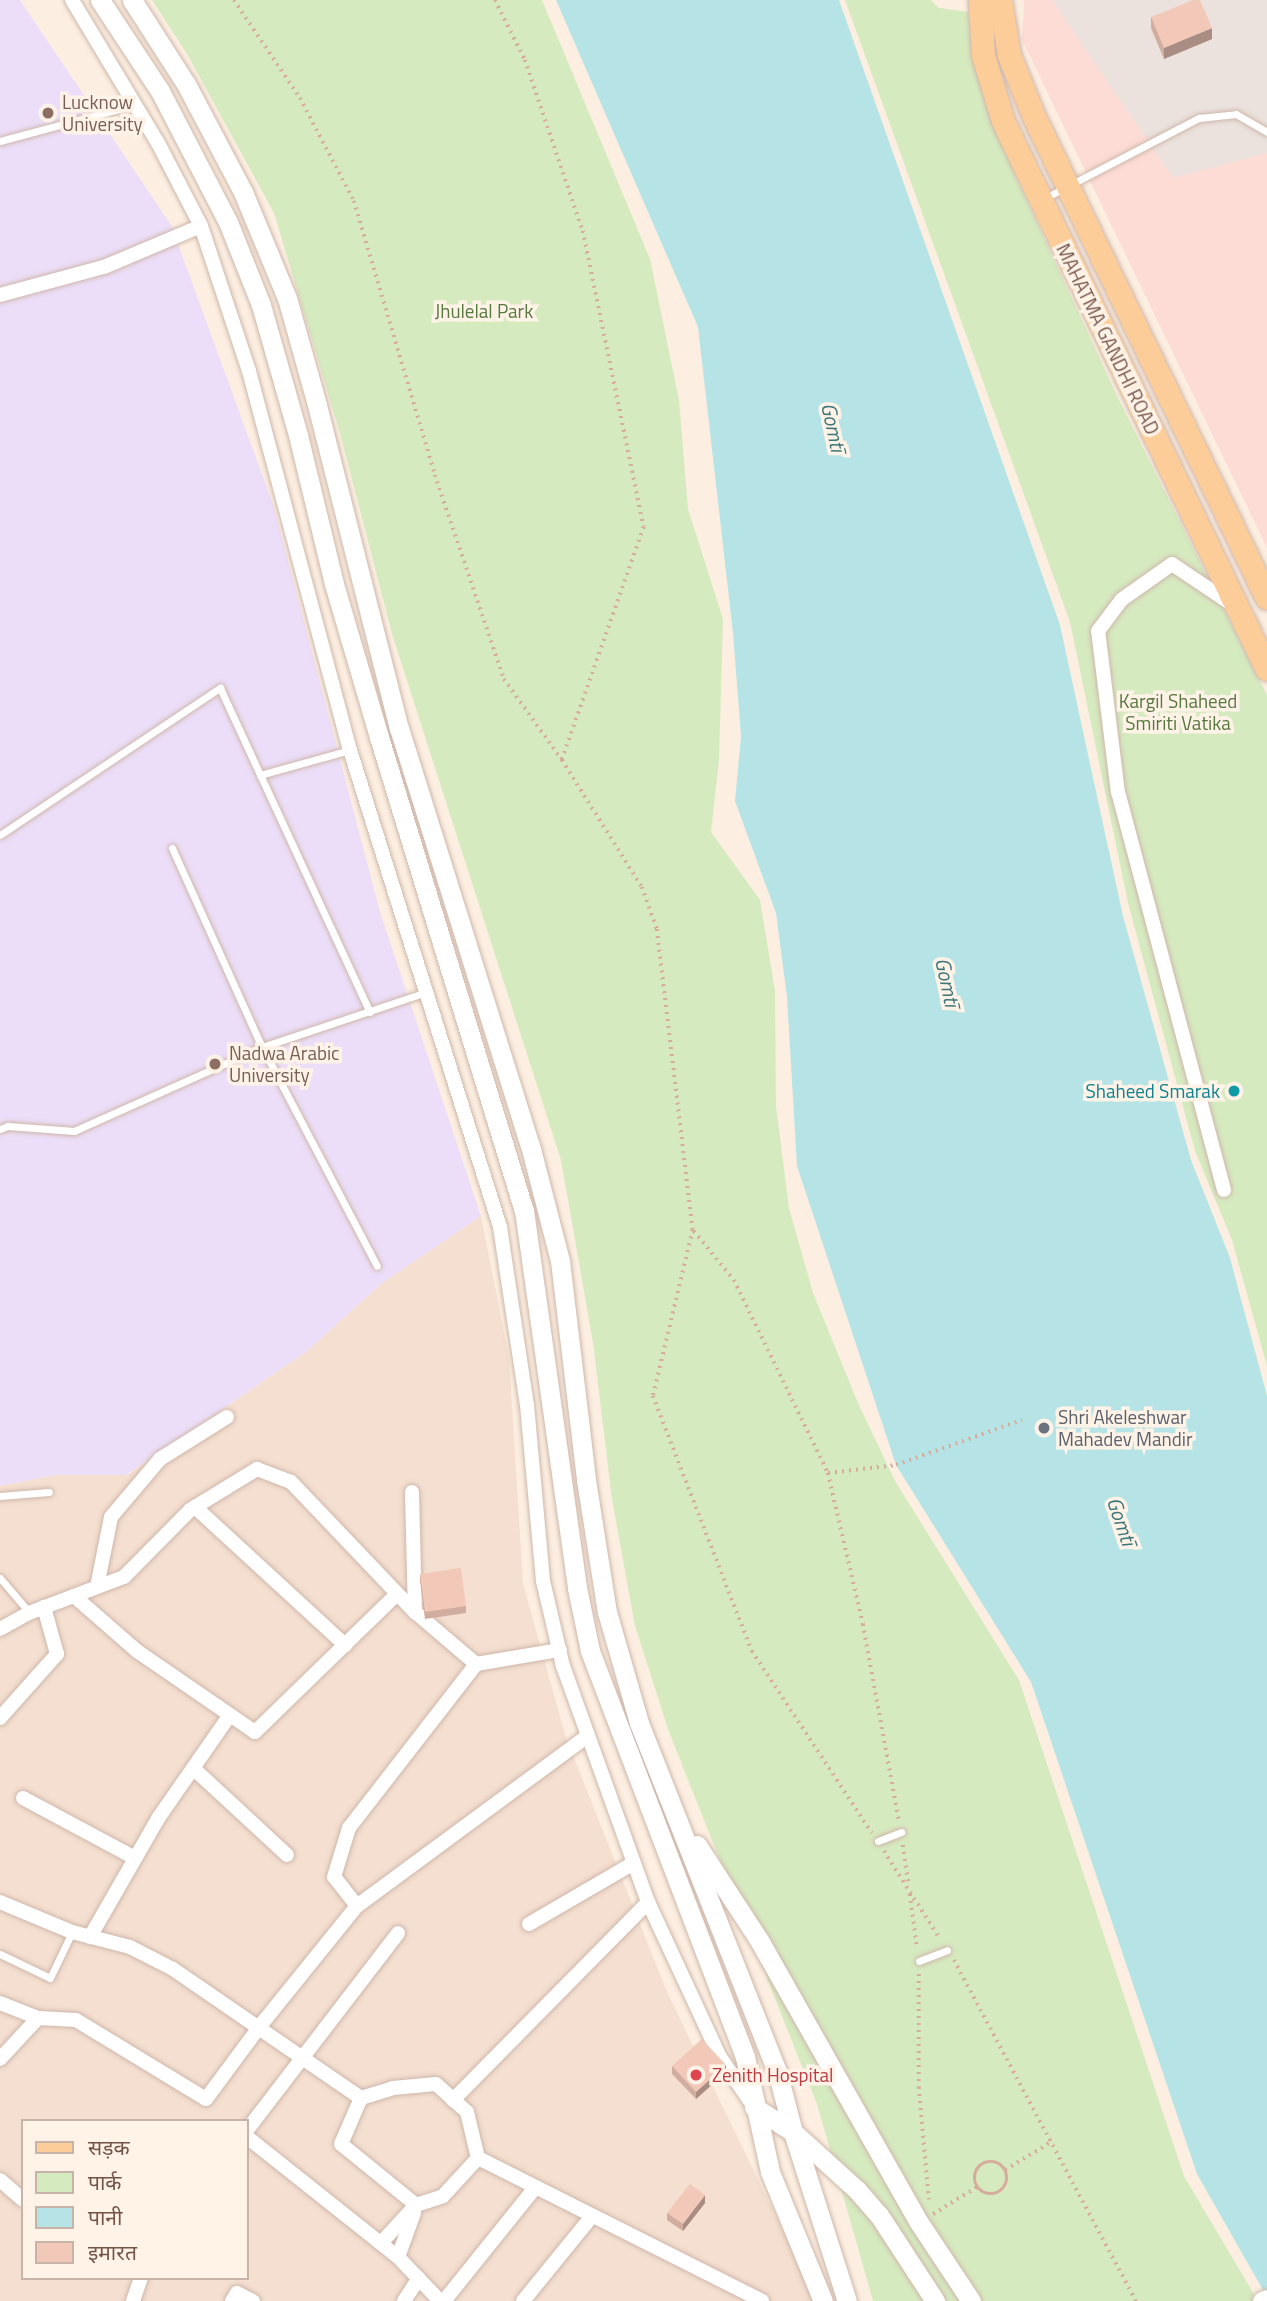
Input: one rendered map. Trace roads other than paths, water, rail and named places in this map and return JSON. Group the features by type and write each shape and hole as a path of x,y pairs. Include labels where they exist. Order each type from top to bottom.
{"main road":[{"name":"MAHATMA GANDHI ROAD","path":"980,0 983,55 1003,121 1267,669"},
{"name":"MAHATMA GANDHI ROAD","path":"1000,0 1009,55 1068,188 1267,598"}],"street":[{"path":"72,0 158,143 201,226 248,371 350,750 502,1237 527,1405 543,1581 560,1650 588,1736 648,1902 720,2057 754,2107 793,2132 880,2215 935,2301"},
{"path":"100,0 160,91 228,222 261,305 298,435 334,584 524,1210 577,1588 590,1651 745,2057 754,2107 771,2172 823,2301"},
{"path":"132,0 186,83 243,192 286,298 317,405 399,728 530,1144 560,1261 586,1480 607,1612 639,1723 777,2071 793,2132 848,2301"},
{"path":"0,295 104,268 201,226"},
{"path":"1224,1190 1118,793 1098,631 1122,600 1172,564 1237,608"},
{"path":"97,1587 111,1517 160,1459 227,1417"},
{"path":"0,1629 29,1613 124,1577 194,1507 257,1469 292,1482 415,1612 476,1664"},
{"path":"412,1492 417,1595 415,1612"},
{"path":"194,1507 345,1645"},
{"path":"74,1596 137,1651 255,1732 397,1594"},
{"path":"0,1718 57,1654 44,1607"},
{"path":"357,1906 334,1877 349,1828 476,1664 560,1650"},
{"path":"90,1937 135,1858 230,1715"},
{"path":"0,2003 38,2018 76,2020 206,2099 260,2026 357,1906 588,1736"},
{"path":"193,1768 287,1855"},
{"path":"23,1798 135,1858"},
{"path":"674,1809 759,1940 918,2221 971,2301"},
{"path":"528,1924 634,1863"},
{"path":"0,1902 72,1932 130,1947 173,1969 260,2026 361,2098"},
{"path":"453,2100 648,1902"},
{"path":"248,2129 398,1933"},
{"path":"0,2059 38,2018"},
{"path":"416,2205 341,2144 361,2098 393,2088 436,2084 467,2112 478,2158 762,2301"},
{"path":"248,2138 398,2257 442,2301 535,2188"},
{"path":"381,2243 416,2205 443,2196 478,2158"},
{"path":"0,2180 21,2198"},
{"path":"398,2257 416,2205"},
{"path":"523,2301 592,2216"},
{"path":"404,2301 419,2278"},
{"path":"134,2301 139,2280"},
{"path":"232,2301 237,2293 253,2301"},
{"path":"1262,2301 1267,2299"}],"lane":[{"path":"0,141 133,105"},
{"path":"1041,200 1199,118 1236,114 1267,132"},
{"path":"0,835 220,688 370,1012"},
{"path":"260,775 350,750"},
{"path":"172,848 262,1047 377,1266"},
{"path":"0,1129 8,1126 74,1131 262,1047 426,992"},
{"path":"0,1496 49,1492"},
{"path":"0,1578 29,1613"},
{"path":"878,1841 901,1832"},
{"path":"0,1954 50,1978 72,1932"},
{"path":"919,1961 947,1950"}],"water":[{"name":"Gomtī","path":"556,0 839,0 1060,625 1123,916 1191,1160 1230,1258 1267,1396 1267,2297 1197,2174 1031,1682 896,1465 797,1166 787,997 776,913 735,801 741,736 733,633 698,327"}],"place":[{"name":"Lucknow University","path":"48,113"},
{"name":"Nadwa Arabic University","path":"215,1064"},
{"name":"Shaheed Smarak","path":"1234,1091"},
{"name":"Shri Akeleshwar Mahadev Mandir","path":"1044,1428"},
{"name":"Zenith Hospital","path":"696,2075"}],"park label":[{"name":"Jhulelal Park","path":"484,311"},
{"name":"Kargil Shaheed Smiriti Vatika","path":"1178,712"}]}
